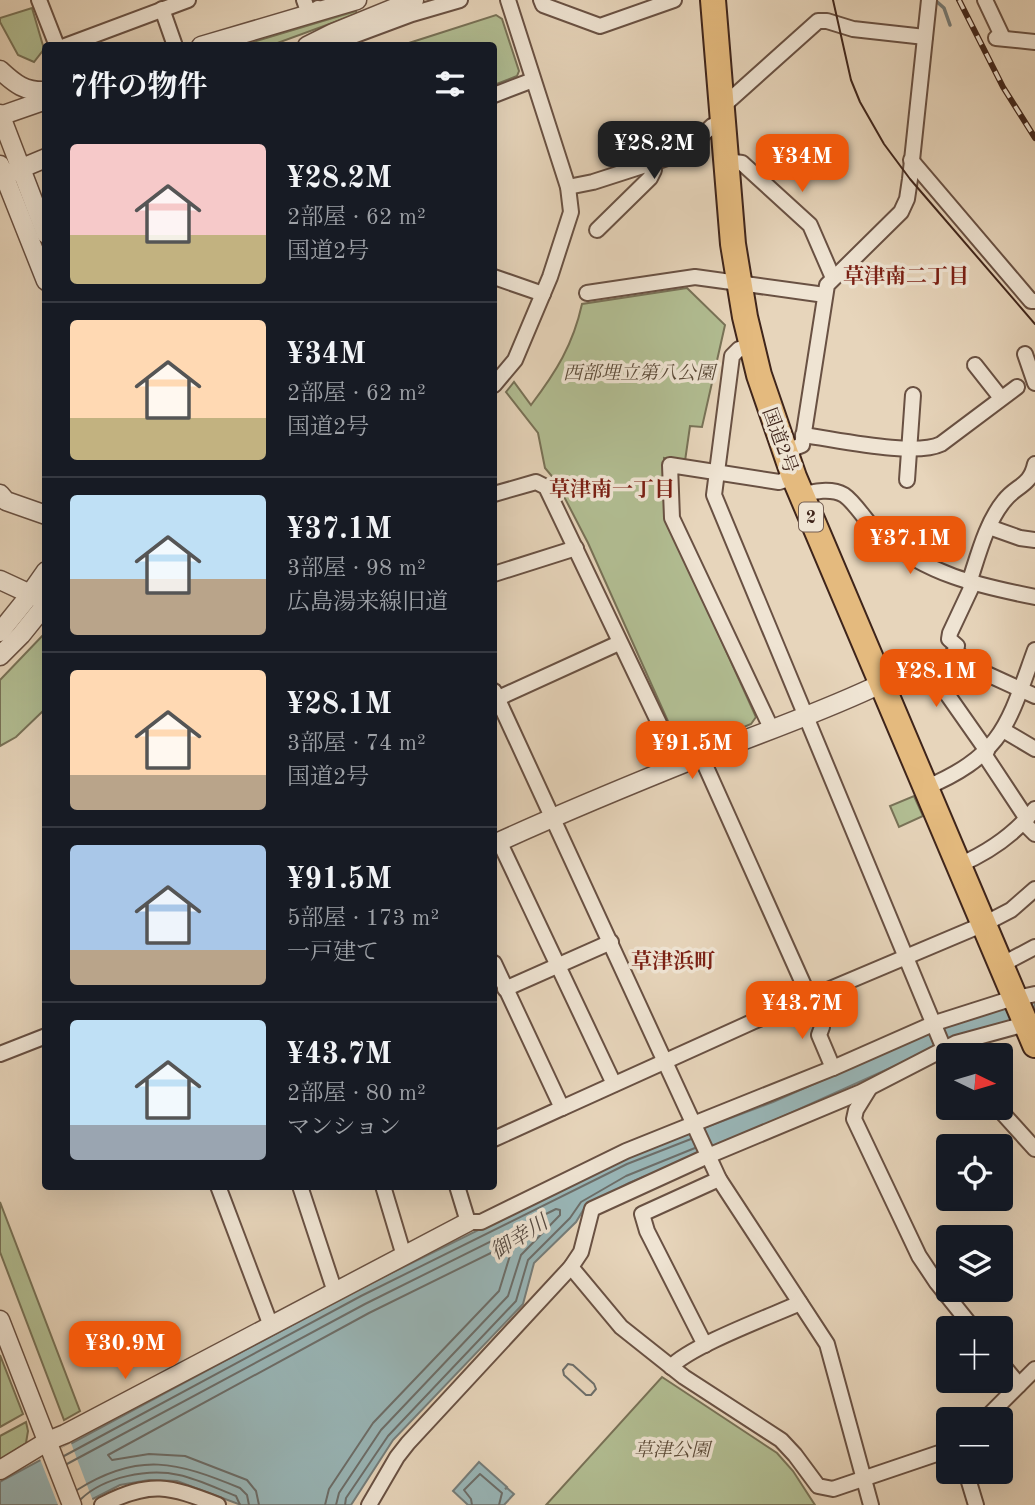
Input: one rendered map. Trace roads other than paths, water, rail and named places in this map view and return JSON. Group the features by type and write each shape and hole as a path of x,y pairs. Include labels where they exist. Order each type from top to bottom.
{"highway":[{"name":"国道2号","path":"713,0 730,216 751,346 784,452 798,486 1001,965 1027,1016"}],"street":[{"path":"40,0 56,42"},
{"path":"75,42 187,0"},
{"path":"212,42 331,0"},
{"path":"306,7 357,0"},
{"path":"315,42 414,0"},
{"path":"338,42 460,0"},
{"path":"497,381 515,360 543,294 569,221 570,200 508,0"},
{"path":"541,0 543,5 600,26 674,0"},
{"path":"784,452 802,445 827,285 901,212 907,199 929,0"},
{"path":"985,0 1000,38 1035,42"},
{"path":"162,9 174,42"},
{"path":"568,187 593,182 683,153 818,21 853,29 925,37"},
{"path":"0,70 17,85 31,91 42,91"},
{"path":"497,93 533,80"},
{"path":"42,101 0,115 6,171 42,270"},
{"path":"6,171 42,159"},
{"path":"911,160 1031,300 1035,301"},
{"path":"727,161 741,163 810,225 833,278"},
{"path":"597,230 650,178 654,170 653,163"},
{"path":"6,171 42,228"},
{"path":"497,277 543,294"},
{"path":"587,293 695,277 825,295"},
{"path":"751,346 737,350 732,356 715,470 714,495 936,1026 948,1043"},
{"path":"1025,354 1034,379"},
{"path":"975,365 1001,398"},
{"path":"803,435 909,448 930,448 941,444 1017,387"},
{"path":"907,481 914,395"},
{"path":"497,842 552,816 807,717 872,688 896,686 936,669 955,653 957,646 949,639 950,633 971,583 989,527 1004,500 1030,479 1035,464"},
{"path":"772,730 672,518 670,465 779,481 814,491 843,495 874,529 888,540 944,574 971,583 1035,597"},
{"path":"497,493 536,482 547,487 679,765"},
{"path":"0,494 6,501 42,514"},
{"path":"989,527 1006,534 1035,540"},
{"path":"497,573 576,548"},
{"path":"0,580 41,600"},
{"path":"0,632 41,600"},
{"path":"0,656 22,635 41,600"},
{"path":"497,696 620,643"},
{"path":"925,788 955,776 985,752 1003,730 1035,650"},
{"path":"955,653 987,674 1035,696"},
{"path":"936,669 947,694 1029,817 1035,834"},
{"path":"497,701 719,1179 827,1344 871,1505"},
{"path":"1003,730 1035,750"},
{"path":"701,756 822,1027 819,1035 833,1068"},
{"path":"958,865 995,847 1029,817"},
{"path":"497,844 614,1084"},
{"path":"497,1138 665,1060 984,924 1011,910 1035,889"},
{"path":"505,989 611,942"},
{"path":"1001,965 1035,947"},
{"path":"497,969 562,1108"},
{"path":"0,1470 50,1447 65,1434 468,1222 481,1222 626,1151 695,1126 936,1026 1027,1016"},
{"path":"963,1043 1027,1016"},
{"path":"0,1054 42,1038"},
{"path":"369,1505 408,1443 571,1267 581,1252 592,1209 707,1153 870,1088 936,1055"},
{"path":"870,1088 856,1110 854,1119 919,1256 963,1316"},
{"path":"1009,1120 1035,1149"},
{"path":"705,1345 647,1231 642,1214 719,1179"},
{"path":"220,1190 271,1326"},
{"path":"301,1190 335,1292"},
{"path":"384,1190 404,1256"},
{"path":"458,1190 468,1222"},
{"path":"571,1267 621,1327 671,1367 781,1440 796,1455 818,1486 833,1489 936,1454"},
{"path":"671,1367 677,1359 705,1345 800,1303"},
{"path":"0,1313 72,1505"},
{"path":"0,1320 8,1337"},
{"path":"997,1407 1035,1369"},
{"path":"1013,1378 1019,1385"},
{"path":"970,1484 976,1505"},
{"path":"102,1505 130,1492 160,1488 184,1492 218,1505"}],"water":[{"name":"御幸川","path":"1035,999 1035,1018 946,1043 936,1043 936,1047 629,1183 585,1207 576,1222 534,1263 523,1304 393,1440 351,1505 241,1505 177,1481 149,1480 120,1485 81,1505 0,1505 0,1482 357,1290 624,1158 773,1102 945,1026"},
{"path":"479,1462 507,1487 505,1489 514,1494 504,1505 468,1505 453,1491"}],"waterway":[{"path":"936,1 944,8 950,25"}],"tram line":[{"path":"833,0 851,80 884,144 910,179 1035,324"}],"railway":[{"path":"959,0 1003,87 1035,138"}],"district":[{"name":"草津南二丁目","path":"906,276"},
{"name":"草津南一丁目","path":"612,489"},
{"name":"草津浜町","path":"673,961"}],"park label":[{"name":"西部埋立第八公園","path":"639,372"},
{"name":"草津公園","path":"672,1449"}]}
